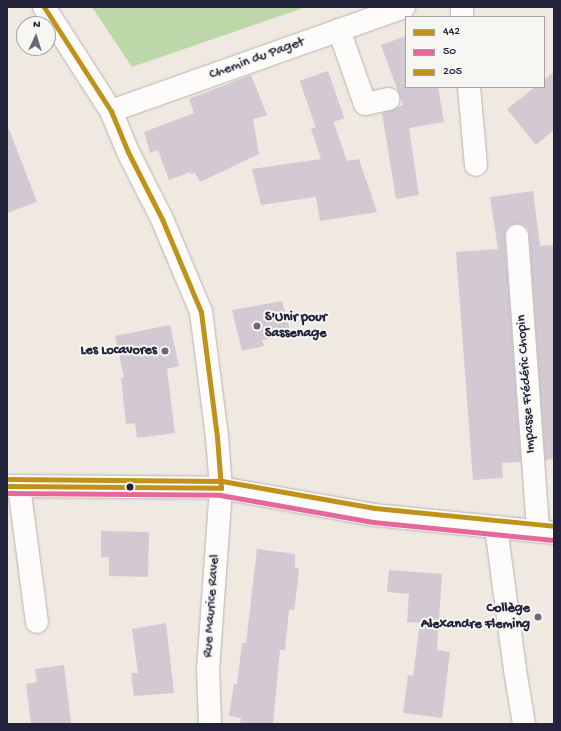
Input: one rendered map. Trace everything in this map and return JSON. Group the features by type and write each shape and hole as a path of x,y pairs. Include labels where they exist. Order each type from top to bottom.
{"street":[{"name":"Rue Maurice Ravel","path":"44,7 110,111 128,152 162,219 201,312 218,437 221,488 208,669 210,724"},
{"name":"Chemin du Paget","path":"110,111 404,7"},
{"path":"339,30 365,104 388,98"},
{"path":"469,88 476,165"},
{"name":"Impasse Frédéric Chopin","path":"517,236 546,532"},
{"path":"37,622 13,486 221,488 374,515 546,532"},
{"path":"496,527 514,670 524,724"}],"green space":[{"path":"92,7 306,7 132,67"}],"building":[{"path":"405,36 405,88 438,88 444,122 409,128 419,195 396,199 382,113 403,105 381,45"},
{"path":"328,71 344,118 316,128 300,81"},
{"path":"554,72 554,130 536,145 507,109 534,88 545,88 545,79"},
{"path":"251,75 267,115 253,119 259,154 200,182 195,173 191,174 190,172 169,180 158,150 150,153 144,132 194,113 189,99"},
{"path":"333,121 347,161 359,159 377,212 320,221 316,197 261,205 252,169 321,159 311,129"},
{"path":"7,129 9,129 37,202 7,213"},
{"path":"533,191 540,246 554,245 554,459 545,460 528,229 523,225 510,225 506,230 505,237 521,462 502,463 503,478 473,480 456,252 498,249 490,197"},
{"path":"282,301 291,335 262,340 264,346 242,351 232,310"},
{"path":"170,325 179,366 167,369 175,433 137,438 135,423 126,424 121,378 124,377 115,336"},
{"path":"101,531 149,532 148,577 109,576 109,557 101,557"},
{"path":"257,549 295,554 295,567 299,568 298,581 294,610 289,610 285,650 280,650 273,724 240,724 241,718 229,716 234,684 237,684 242,643 246,643"},
{"path":"389,570 442,574 437,650 450,652 442,718 403,713 408,675 413,676 420,623 407,622 409,594 387,592"},
{"path":"166,623 174,693 134,696 131,673 138,673 132,629"},
{"path":"64,665 71,724 31,724 26,684 37,682 35,669"}],"transit line":[{"name":"442","path":"44,7 111,111 128,152 162,219 201,312 217,437 221,488"},
{"name":"205","path":"7,479 222,481 375,508 554,526"},
{"name":"442","path":"7,486 221,488"},
{"name":"50","path":"7,493 220,495 373,522 553,540"}],"place":[{"name":"S'Unir pour Sassenage","path":"257,326"},
{"name":"Les Locavores","path":"165,351"},
{"name":"Collège Alexandre Fleming","path":"538,617"}]}
